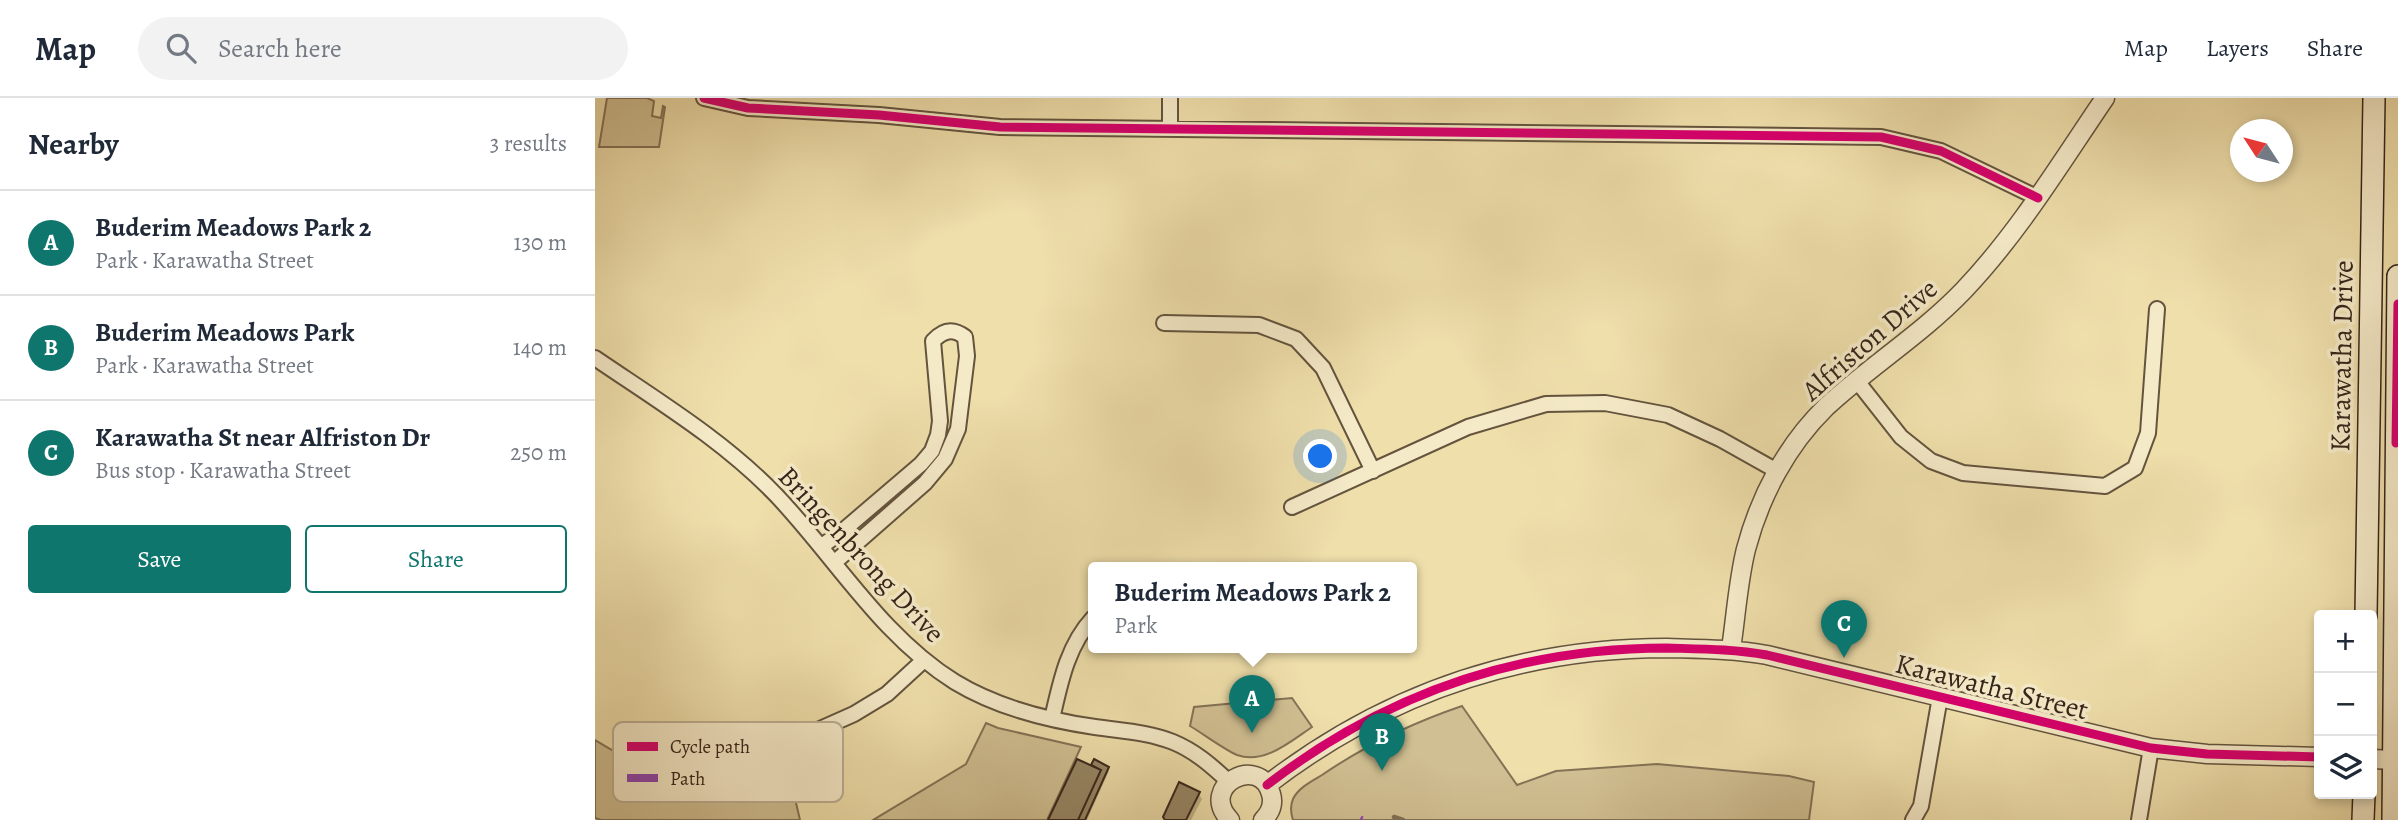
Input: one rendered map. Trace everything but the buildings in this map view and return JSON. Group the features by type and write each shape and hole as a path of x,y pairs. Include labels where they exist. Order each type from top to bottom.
{"main road":[{"name":"Karawatha Drive","path":"2366,610 2374,98"},
{"name":"Karawatha Drive","path":"2393,820 2398,276"},
{"path":"2363,820 2364,799"}],"street":[{"path":"704,98 748,108 879,115 1000,127 1881,137 1941,151 2038,198"},
{"path":"1170,98 1170,128"},
{"name":"Alfriston Drive","path":"1731,649 1746,552 1763,500 1777,471 1825,408 1941,313 2003,248 2105,98"},
{"path":"1857,381 1901,436 1931,461 1963,473 2105,486 2135,468 2148,433 2157,309"},
{"path":"1164,323 1259,325 1296,339 1323,368 1373,471"},
{"path":"822,546 921,464 932,451 940,421 933,341 939,334 949,330 958,331 965,337 967,356 958,429 945,459 925,483 835,562"},
{"name":"Bringenbrong Drive","path":"595,358 709,435 739,459 822,546 897,636 924,660 957,683 1018,711 1052,719 1146,733 1175,743 1204,759 1229,782"},
{"path":"1292,507 1468,427 1546,404 1605,403 1668,415 1720,439 1777,471"},
{"path":"1052,719 1065,666 1088,625"},
{"name":"Karawatha Street","path":"1268,785 1304,757 1356,725 1418,695 1481,674 1557,655 1630,648 1731,649 1767,655 2151,748 2207,754 2314,757"},
{"path":"836,722 887,694 924,660"},
{"path":"1913,820 1921,806 1940,697"},
{"path":"2139,820 2151,748"},
{"path":"2377,759 2394,760"},
{"path":"1228,819 1223,811 1221,796 1229,782 1244,775 1253,775 1268,785 1272,800 1271,808 1263,820"},
{"path":"1921,806 1927,820"}],"shaded area":[{"path":"607,98 647,98 654,101 652,116 661,118 663,106 665,107 659,147 599,147"},
{"path":"1292,698 1312,727 1277,750 1257,757 1237,755 1190,726 1194,707"},
{"path":"1462,706 1517,785 1556,771 1657,764 1789,776 1814,782 1809,820 1293,820 1293,799 1298,791 1310,782 1390,736"},
{"path":"986,723 1081,747 1047,820 873,820 966,764"},
{"path":"595,740 613,751 613,802 796,802 800,820 601,820 595,818"}],"waterway":[{"path":"1394,817 1403,820"}],"cycle path":[{"path":"704,98 748,108 879,115 1000,127 1881,137 1941,151 2038,198"},
{"path":"2396,443 2398,304"},
{"path":"1267,785 1358,725 1455,682 1506,667 1558,657 1612,650 1667,648 1729,650 1767,655 2151,748 2207,754 2314,757"}],"place":[{"name":"Karawatha St near Alfriston Dr","path":"1844,658"},
{"name":"Buderim Meadows Park 2","path":"1252,733"},
{"name":"Buderim Meadows Park","path":"1382,771"}]}
